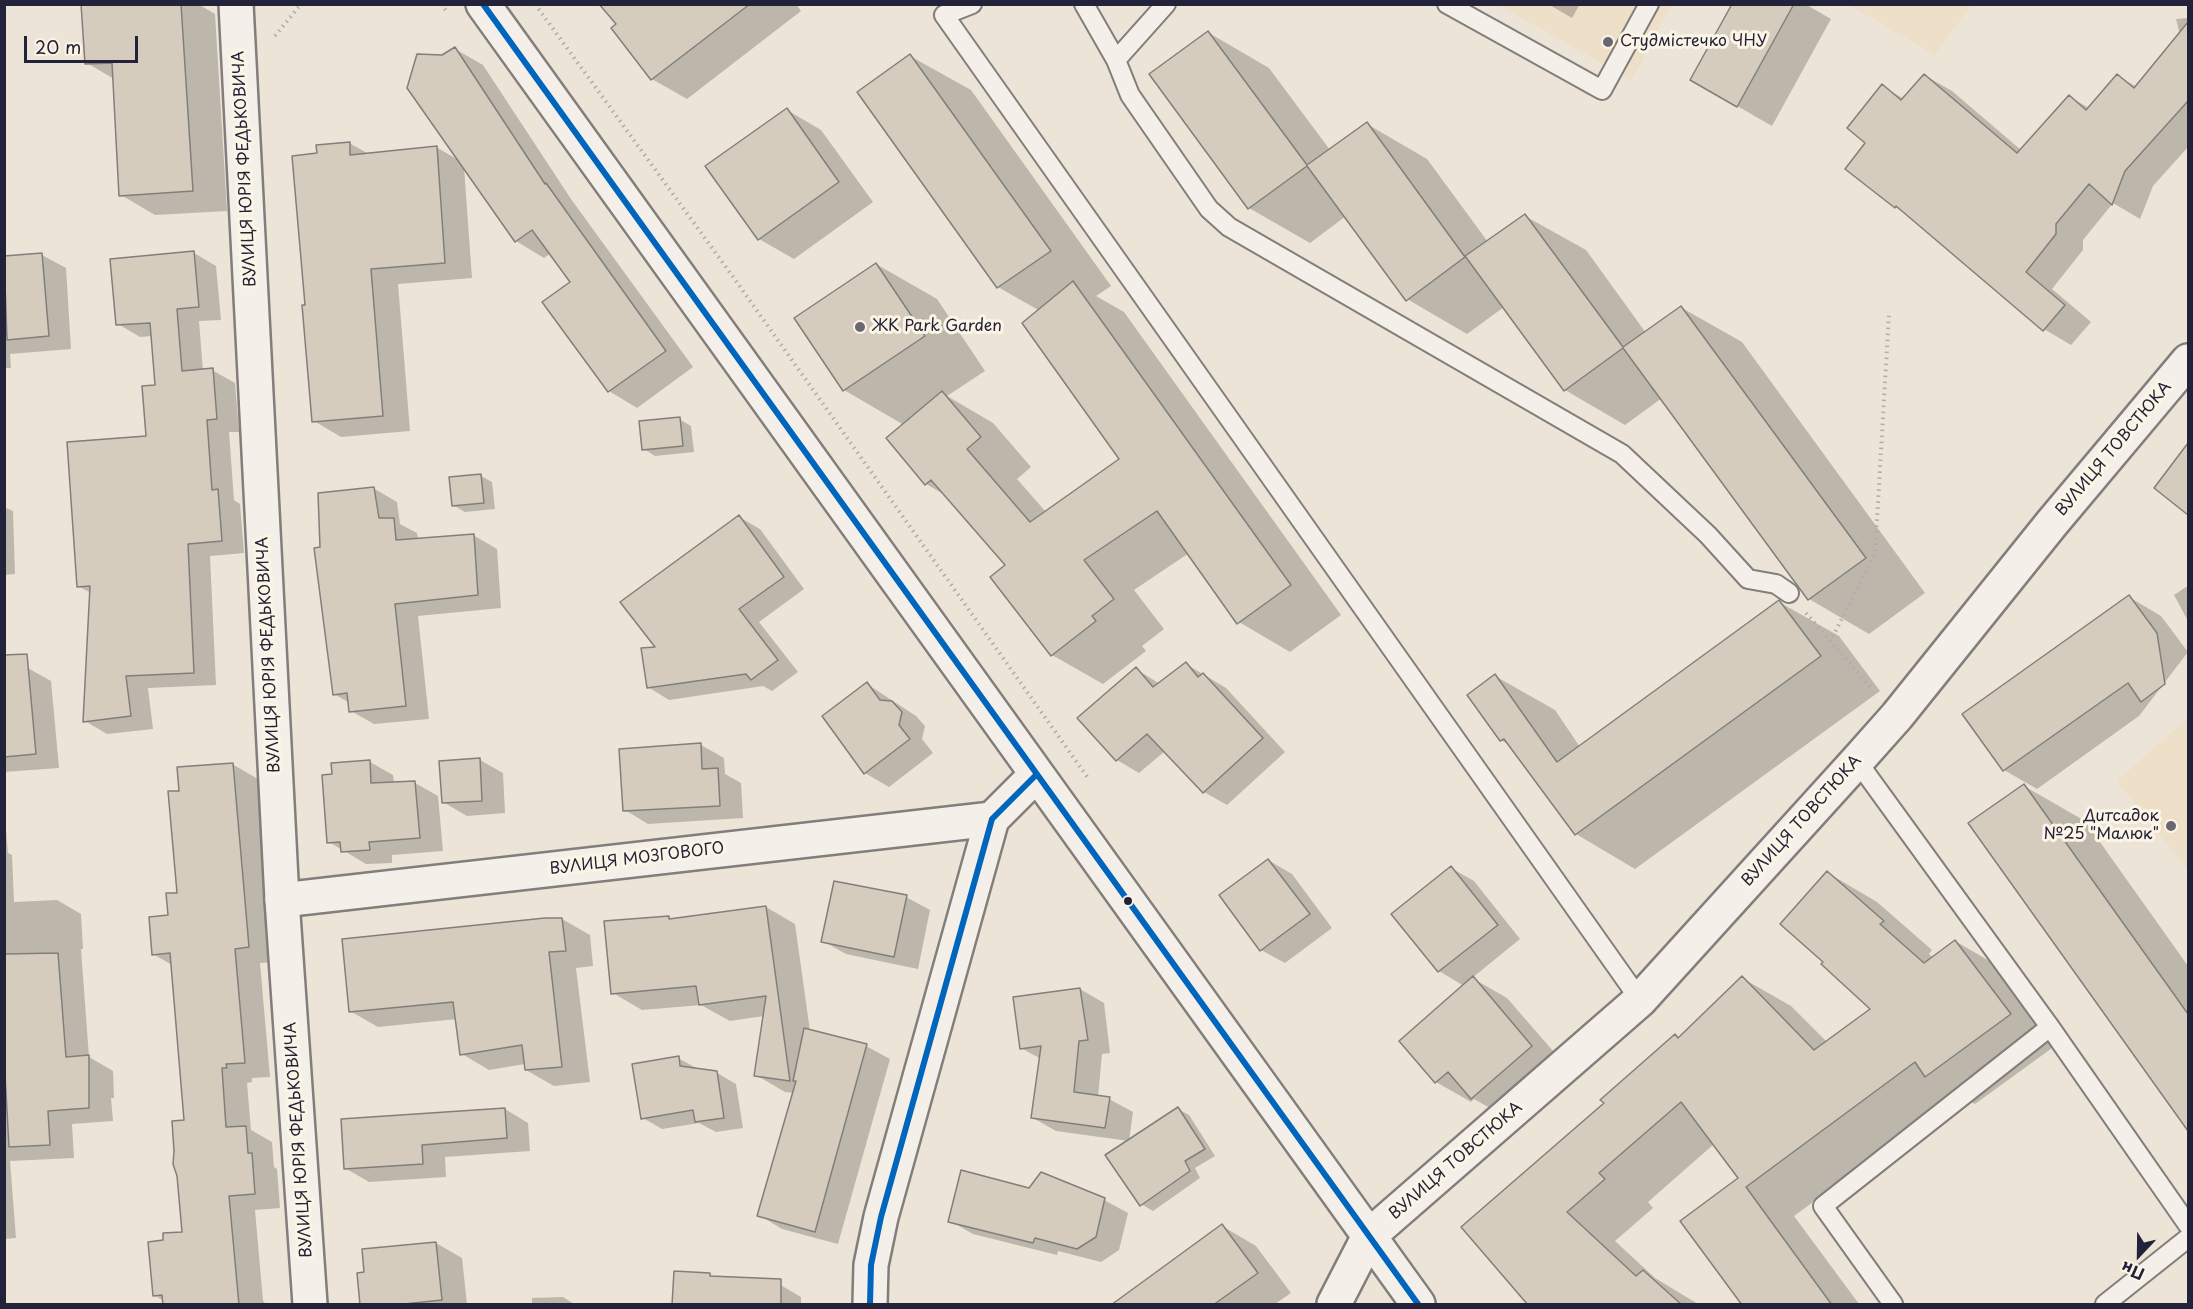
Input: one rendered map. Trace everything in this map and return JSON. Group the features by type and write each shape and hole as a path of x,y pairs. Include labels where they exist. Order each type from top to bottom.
{"street":[{"name":"ВУЛИЦЯ ЮРІЯ ФЕДЬКОВИЧА","path":"236,4 282,900 310,1305"},
{"path":"483,4 1418,1305"},
{"name":"ВУЛИЦЯ ТОВСТЮКА","path":"1369,1236 1640,1000 1897,716 2052,523 2188,360"},
{"path":"870,1305 872,1265 881,1217 992,819 1036,775"},
{"name":"ВУЛИЦЯ МОЗГОВОГО","path":"282,900 992,819"},
{"path":"1334,1305 1369,1236"}],"lane":[{"path":"972,4 944,15 1640,1000"},
{"path":"1084,4 1116,60 1130,95 1209,209 1229,227 1622,454 1708,535 1748,579 1776,584 1794,599"},
{"path":"1116,60 1166,4"},
{"path":"1447,4 1602,90 1649,4"},
{"path":"1857,761 2050,1027 2188,1225"},
{"path":"1893,1305 1822,1206 2050,1027"},
{"path":"2105,1305 2188,1238"}],"path":[{"path":"273,39 301,4"},
{"path":"441,4 448,14"},
{"path":"535,4 731,274 1092,784"},
{"path":"1830,642 1875,554 1889,314"},
{"path":"1794,599 1897,716"}],"shaded area":[{"name":"Студмістечко ЧНУ","path":"1498,5 1671,5 1632,80"},
{"path":"1849,5 1971,5 1935,55"},
{"name":"Дитсадок №25 \"Малюк\"","path":"2188,718 2188,871 2117,781"}],"building":[{"path":"81,4 181,4 193,191 119,196 112,63 85,64"},
{"path":"599,4 750,4 651,80 611,28 616,24"},
{"path":"1732,4 1794,4 1737,107 1690,80"},
{"path":"2188,22 2188,101 2125,171 2112,205 2089,184 2056,224 2056,234 2026,272 2065,305 2043,331 1896,206 1895,208 1845,169 1865,143 1847,128 1882,84 1901,100 1924,74 2017,153 2069,95 2086,110 2117,74 2134,88"},
{"path":"1208,31 1307,165 1367,122 1465,257 1406,301 1307,166 1248,209 1149,74"},
{"path":"455,47 545,184 666,351 608,392 542,302 570,282 532,230 515,242 407,88 417,54 442,55"},
{"path":"910,54 1051,251 997,288 857,92"},
{"path":"787,108 839,182 758,240 705,166"},
{"path":"350,142 350,155 437,146 445,263 371,269 383,416 312,422 292,156 317,153 316,145"},
{"path":"1525,214 1623,347 1681,306 1866,558 1808,600 1623,348 1564,391 1465,256"},
{"path":"194,251 199,307 177,309 182,371 213,368 217,419 207,420 212,490 218,489 222,541 188,544 194,673 126,676 131,716 83,722 90,586 77,587 67,442 146,436 142,386 155,385 150,323 116,325 110,259"},
{"path":"42,253 49,336 7,340 4,256"},
{"name":"ЖК Park Garden","path":"876,263 925,336 843,391 794,318"},
{"path":"1073,281 1291,585 1237,624 1157,511 1084,560 1114,599 1092,616 1096,621 1051,656 990,577 1005,565 931,480 925,485 886,438 942,391 981,437 967,449 1030,522 1119,459 1022,323"},
{"path":"680,417 683,446 642,450 639,421"},
{"path":"2188,443 2188,515 2154,488"},
{"path":"481,474 484,503 452,506 449,477"},
{"path":"374,487 379,518 394,518 396,540 474,534 478,595 395,604 406,706 349,712 347,693 333,695 314,548 320,547 318,493"},
{"path":"739,515 784,577 739,609 778,660 751,680 746,674 647,688 641,648 655,647 620,602"},
{"path":"2129,595 2157,633 2165,684 2141,702 2128,683 2003,771 1962,714"},
{"path":"1779,600 1821,656 1575,835 1504,739 1500,741 1467,695 1495,674 1557,762"},
{"path":"27,654 36,754 4,757 4,655"},
{"path":"1186,662 1198,677 1203,673 1263,738 1203,793 1147,734 1116,761 1077,718 1136,667 1153,687"},
{"path":"867,682 880,700 892,701 902,712 899,725 910,739 864,774 822,716"},
{"path":"701,743 702,769 718,768 720,806 623,811 619,749"},
{"path":"480,758 482,801 442,803 439,761"},
{"path":"370,760 371,783 415,781 420,838 369,842 370,850 341,852 340,842 327,843 322,775 332,774 331,763"},
{"path":"233,763 249,947 235,949 245,1063 226,1064 227,1068 222,1068 226,1127 246,1126 248,1153 252,1153 255,1194 229,1196 239,1305 163,1305 162,1295 153,1296 148,1242 163,1240 163,1233 182,1232 177,1176 173,1164 172,1121 184,1120 170,953 152,955 149,917 168,915 166,893 177,893 168,791 179,791 177,767"},
{"path":"2024,784 2188,1014 2188,1131 1968,823"},
{"path":"1268,859 1310,914 1260,951 1219,895"},
{"path":"1451,866 1498,925 1438,972 1391,914"},
{"path":"1827,871 1884,921 1880,924 1924,963 1955,940 2011,1014 1925,1077 1915,1062 1746,1187 1832,1305 1742,1305 1680,1221 1738,1178 1681,1102 1599,1173 1605,1179 1567,1212 1636,1276 1643,1270 1682,1305 1528,1305 1461,1227 1604,1103 1600,1100 1675,1034 1678,1038 1742,976 1814,1050 1870,1009 1821,964 1823,962 1780,924"},
{"path":"834,881 907,895 894,957 821,942"},
{"path":"766,906 790,1081 754,1076 766,996 699,1005 696,986 611,994 604,921 669,916 669,919"},
{"path":"562,918 566,951 549,952 562,1067 525,1070 522,1045 460,1055 453,1002 349,1012 342,939"},
{"path":"58,953 66,1057 89,1055 89,1108 48,1111 50,1145 9,1147 4,1056 4,954"},
{"path":"1473,976 1532,1046 1471,1099 1448,1072 1435,1083 1399,1041"},
{"path":"1080,988 1088,1040 1079,1041 1074,1092 1110,1097 1105,1128 1031,1118 1041,1046 1020,1049 1013,997"},
{"path":"804,1028 867,1044 815,1232 757,1216 796,1081 793,1081"},
{"path":"679,1056 680,1066 717,1071 724,1118 695,1122 693,1110 641,1119 632,1064"},
{"path":"1178,1107 1205,1149 1185,1161 1190,1171 1140,1206 1105,1155"},
{"path":"505,1108 507,1138 422,1145 423,1164 344,1169 341,1119"},
{"path":"961,1170 1029,1188 1041,1172 1105,1198 1096,1237 1077,1249 1035,1238 1033,1243 948,1222"},
{"path":"1222,1224 1258,1273 1213,1305 1111,1305"},
{"path":"436,1242 442,1300 394,1305 360,1305 357,1273 364,1272 362,1249"},
{"path":"674,1271 710,1273 710,1276 781,1279 781,1305 672,1305"}],"transit line":[{"path":"483,4 1418,1304"},
{"path":"870,1304 871,1265 881,1217 992,819 1036,775"}],"place":[{"name":"Студмістечко ЧНУ","path":"1608,42"},
{"name":"ЖК Park Garden","path":"860,327"},
{"name":"Дитсадок №25 \"Малюк\"","path":"2171,826"}]}
